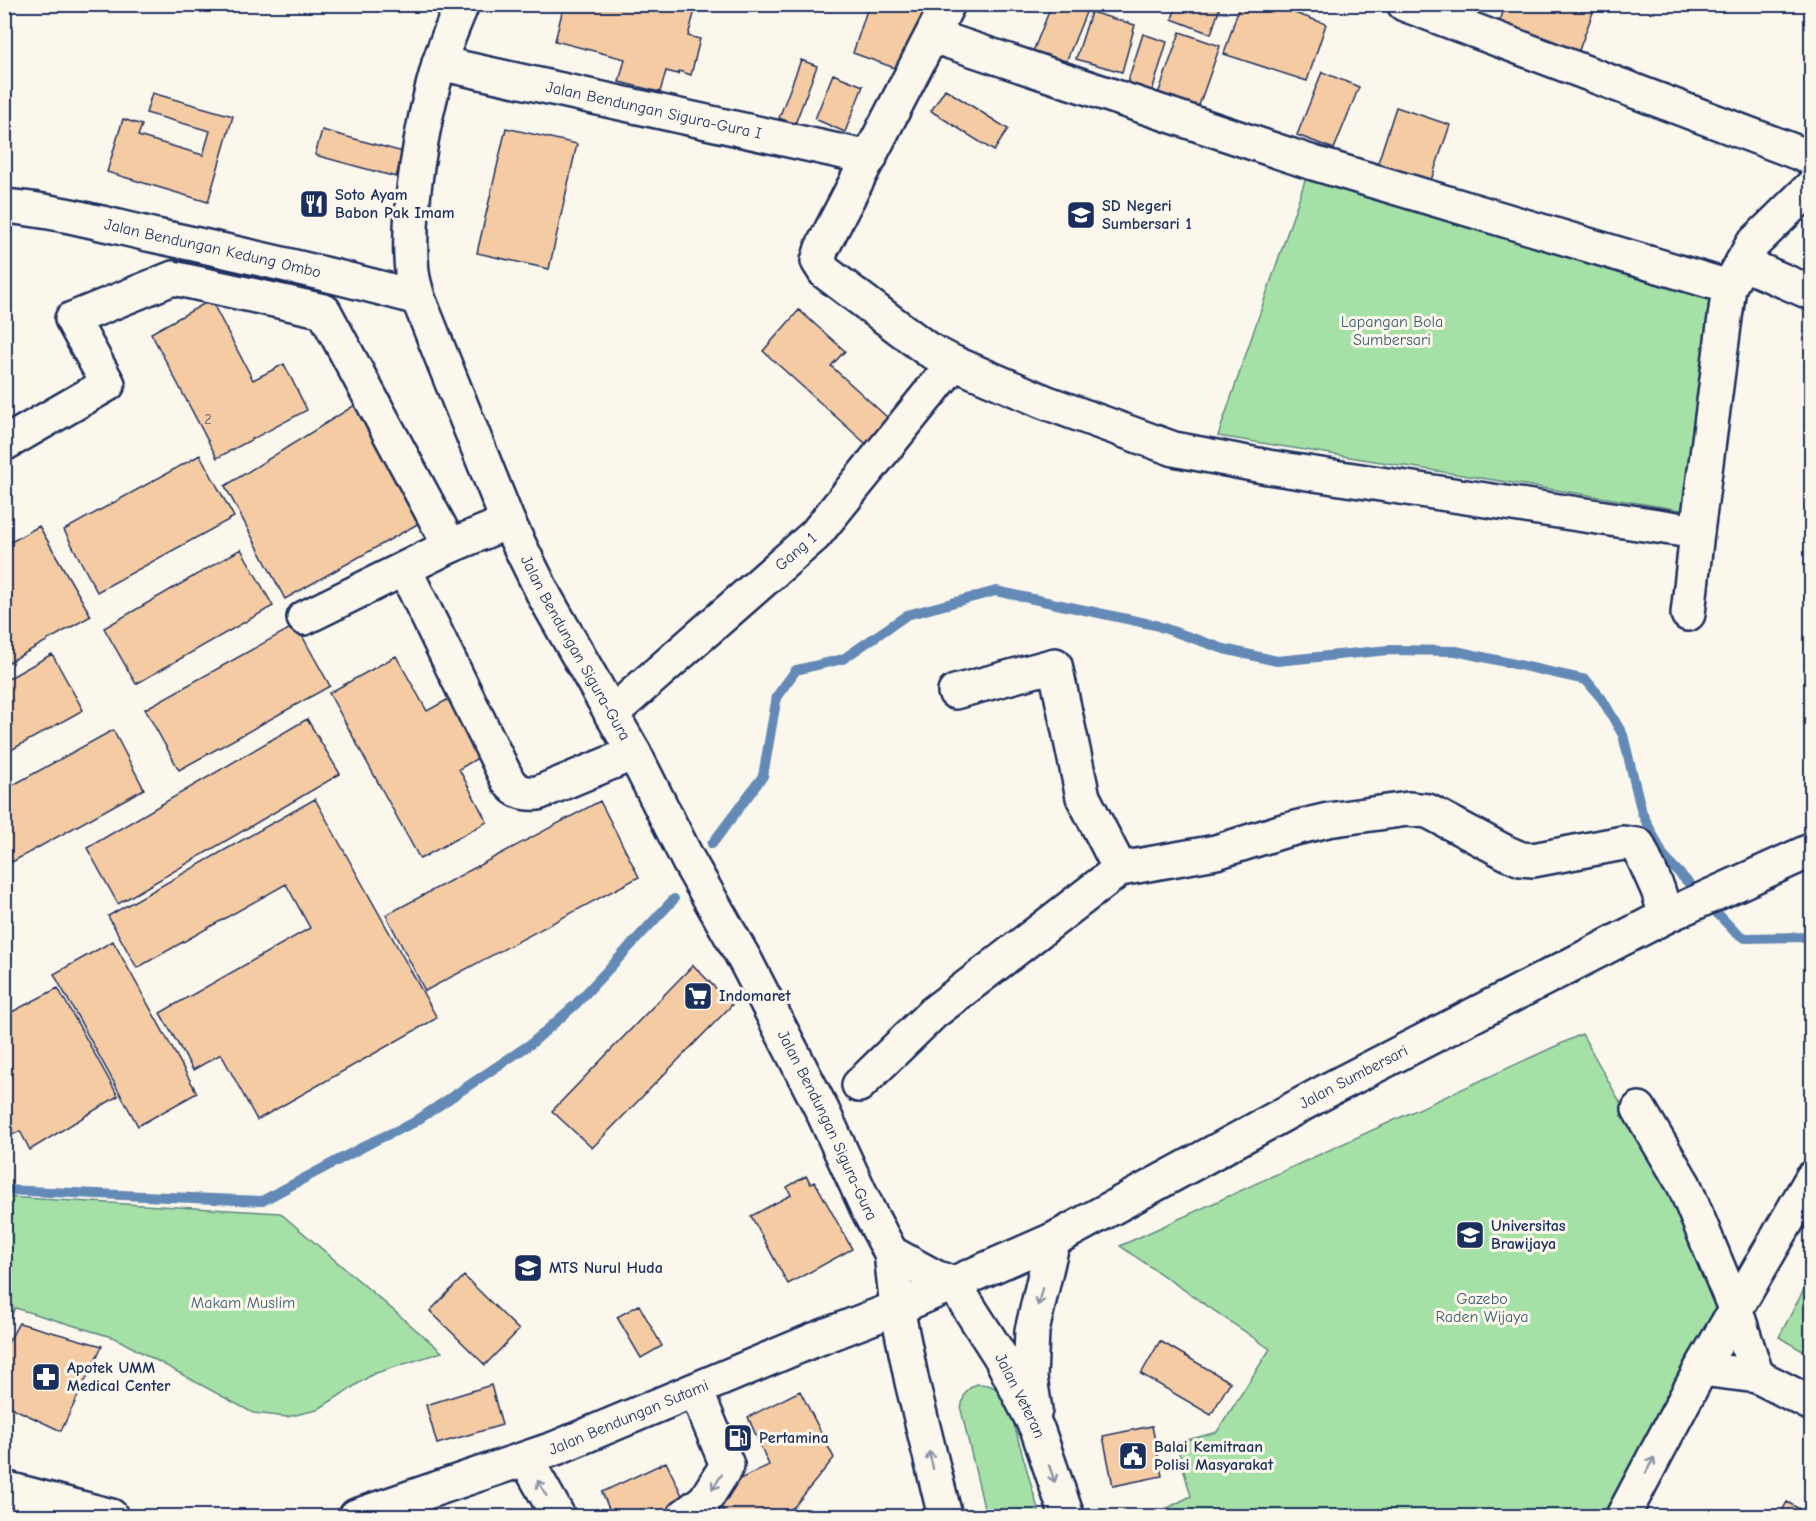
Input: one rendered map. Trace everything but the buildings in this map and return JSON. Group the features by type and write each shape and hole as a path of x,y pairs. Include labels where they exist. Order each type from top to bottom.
{"street":[{"name":"Jalan Bendungan Sigura-Gura","path":"462,4 439,63 417,170 411,226 415,286 508,522 545,597 634,753 688,860 746,962 822,1110 868,1210 891,1253"},
{"path":"948,4 822,248 818,261 825,272 927,349 1045,402 1174,449 1268,467 1696,532"},
{"path":"1404,4 1812,158"},
{"path":"933,36 1310,162 1735,275 1812,293"},
{"name":"Jalan Bendungan Sigura-Gura I","path":"439,63 870,158"},
{"name":"Jalan Bendungan Kedung Ombo","path":"4,183 368,267 415,286"},
{"path":"1688,614 1696,532 1735,275 1752,245 1812,186"},
{"name":"Jalan Bendungan Kedung Ombo","path":"4,206 45,212 194,244 362,283 415,286"},
{"path":"4,444 108,384 72,319 173,278 324,310 450,546"},
{"name":"Gang 1","path":"611,714 815,535 954,363"},
{"path":"304,618 450,546 508,522"},
{"path":"405,570 507,781 513,788 522,793 538,793 634,753"},
{"path":"955,692 1054,665 1083,797 1120,869"},
{"path":"859,1085 933,1012 1120,869 1216,852 1328,820 1408,809 1428,812 1521,859 1533,860 1623,843 1635,843 1638,845 1658,890 1675,912"},
{"name":"Jalan Sumbersari","path":"897,1308 1053,1240 1330,1089 1675,912 1812,850"},
{"path":"1639,1109 1684,1185 1736,1311 1757,1376"},
{"path":"1623,1516 1701,1369 1812,1178"},
{"path":"1038,1431 1030,1378 1032,1331 1053,1240"},
{"path":"891,1253 935,1277 954,1284"},
{"path":"891,1253 897,1308 912,1382 945,1516"},
{"name":"Jalan Veteran","path":"954,1284 1000,1356 1038,1431 1067,1516"},
{"name":"Jalan Bendungan Sutami","path":"356,1516 526,1459 897,1308"},
{"path":"1701,1369 1757,1376 1812,1404"},
{"path":"684,1516 705,1500 727,1465 696,1390"},
{"path":"526,1459 558,1516"},
{"path":"4,1488 111,1516"}],"green space":[{"name":"Lapangan Bola Sumbersari","path":"1309,169 1699,291 1709,300 1692,504 1688,511 1218,436"},
{"name":"Gazebo Raden Wijaya","path":"1582,1034 1663,1179 1719,1311 1607,1516 1152,1516 1191,1496 1176,1443 1217,1432 1270,1349 1120,1246"},
{"name":"Makam Muslim","path":"5,1197 280,1213 442,1352 373,1374 317,1410 287,1417 253,1413 115,1338 15,1308 5,1329"},
{"path":"1811,1276 1812,1356 1779,1337"},
{"path":"977,1384 994,1387 1007,1400 1040,1516 986,1516 961,1410 967,1391"}],"waterway":[{"path":"712,844 763,776 777,696 796,670 843,659 907,615 996,591 1155,625 1224,649 1277,661 1389,650 1456,651 1586,680 1602,699 1623,735 1642,813 1664,857 1736,933 1745,938 1812,937"},
{"path":"4,1190 262,1201 374,1141 413,1123 532,1043 575,1005 674,899"}],"place":[{"name":"Soto Ayam Babon Pak Imam","path":"314,204"},
{"name":"SD Negeri Sumbersari 1","path":"1081,215"},
{"name":"Indomaret","path":"698,996"},
{"name":"Universitas Brawijaya","path":"1470,1235"},
{"name":"MTS Nurul Huda","path":"528,1268"},
{"name":"Apotek UMM Medical Center","path":"46,1377"},
{"name":"Pertamina","path":"738,1438"},
{"name":"Balai Kemitraan Polisi Masyarakat","path":"1133,1456"}]}
